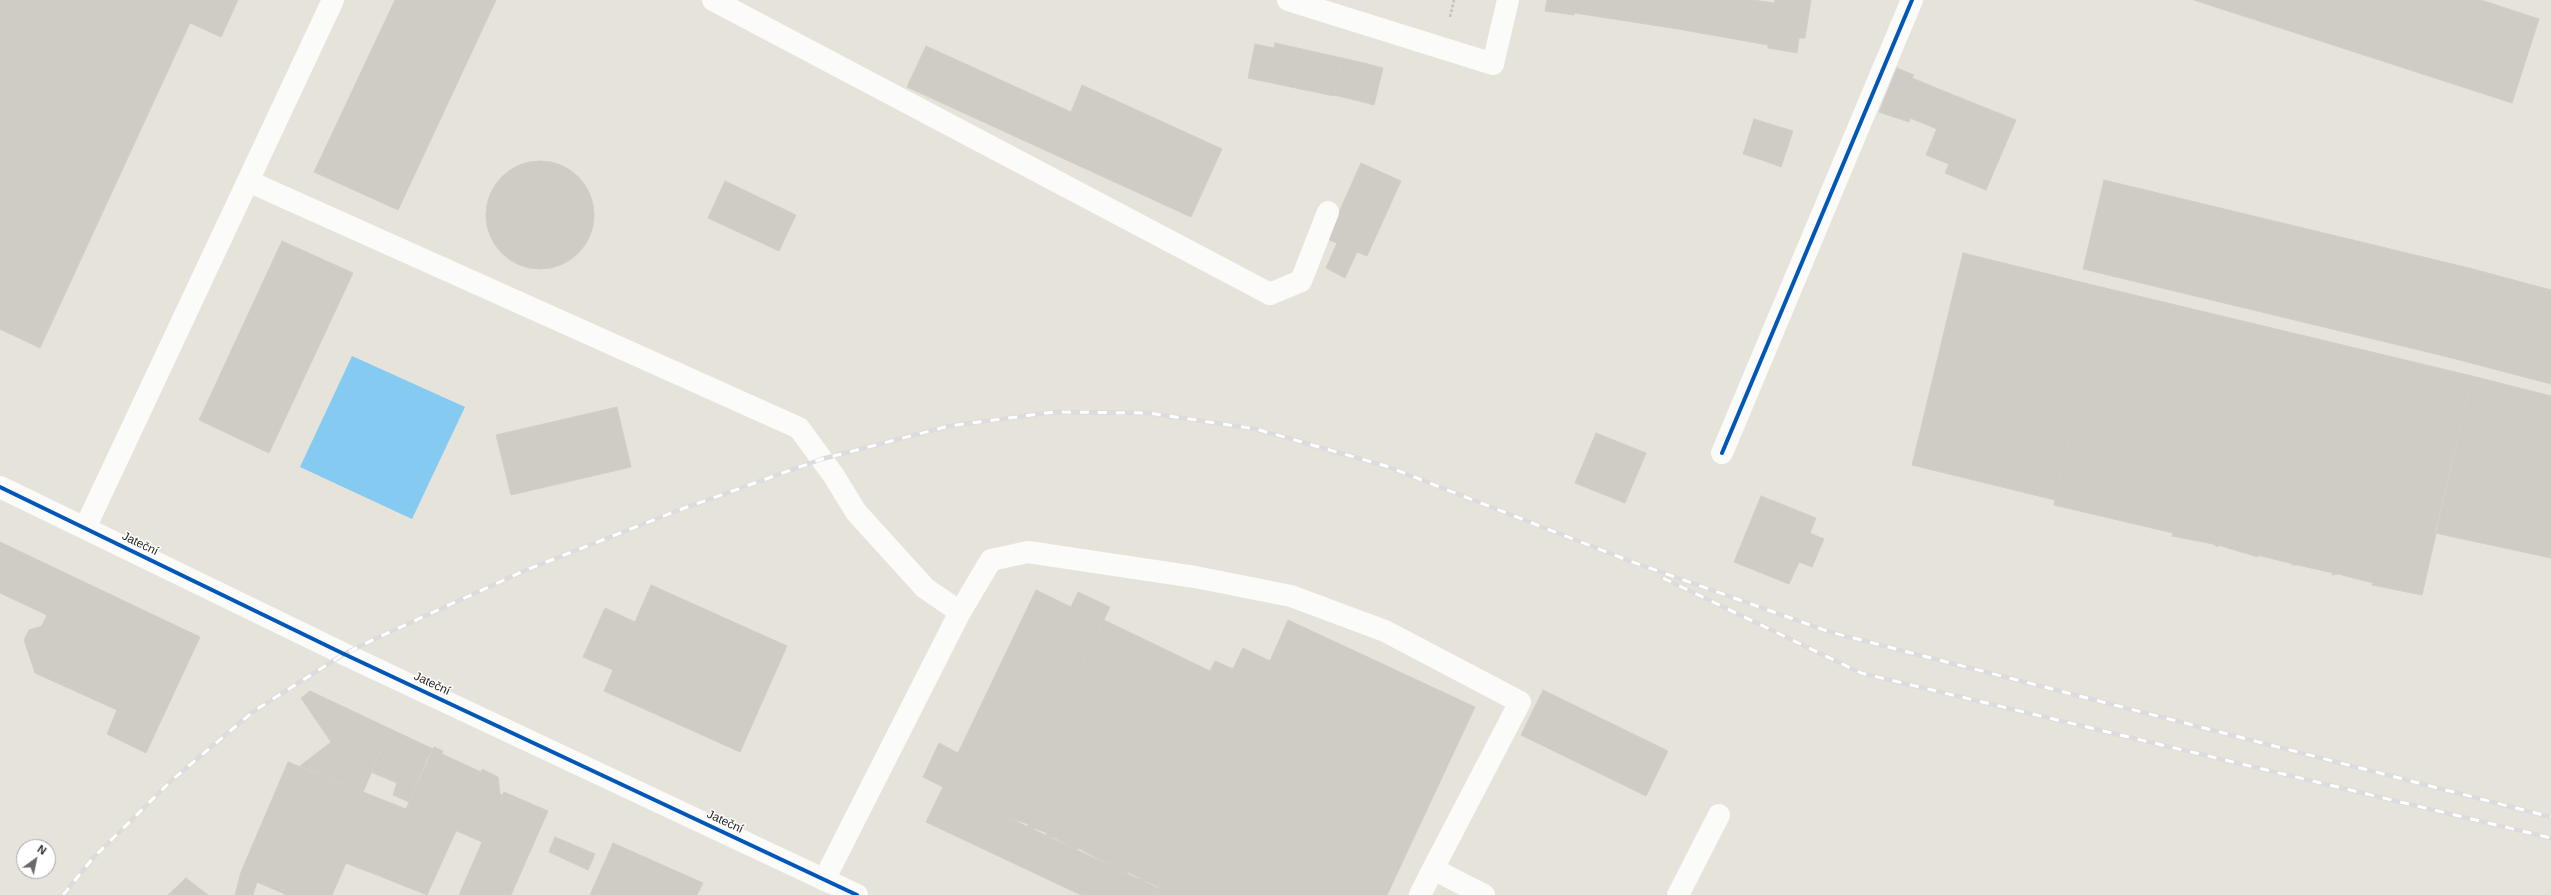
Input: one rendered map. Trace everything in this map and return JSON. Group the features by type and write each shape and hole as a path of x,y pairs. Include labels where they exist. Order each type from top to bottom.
{"street":[{"path":"85,528 334,0"},
{"path":"713,0 1270,294 1301,281 1328,212"},
{"path":"1288,0 1493,64 1508,0"},
{"path":"1722,453 1912,0"},
{"path":"248,181 799,428 834,476 856,512 925,588 960,612"},
{"name":"Jateční","path":"0,487 344,654 855,895"},
{"path":"824,880 960,612 991,560 1028,552 1195,577 1291,596 1385,631 1520,702 1420,895"},
{"path":"1678,895 1719,815"},
{"path":"1433,869 1484,895"}],"path":[{"path":"1450,18 1454,0"}],"water":[{"path":"352,356 465,407 412,519 300,467"}],"building":[{"path":"0,0 238,0 221,37 190,23 40,348 0,329"},
{"path":"395,0 496,0 398,210 314,172"},
{"path":"1547,0 1753,0 1774,3 1775,0 1811,0 1805,38 1799,38 1797,53 1768,48 1768,45 1678,29 1575,13 1574,15 1545,11"},
{"path":"2194,0 2481,0 2539,19 2512,103"},
{"path":"1275,43 1342,58 1334,96 1267,82"},
{"path":"1255,44 1274,48 1267,82 1248,78"},
{"path":"926,46 1071,112 1082,85 1222,149 1191,217 907,87"},
{"path":"1342,58 1364,63 1355,100 1334,95"},
{"path":"1364,63 1383,68 1374,105 1355,100"},
{"path":"1897,68 1914,75 1912,78 1951,94 1937,129 1910,118 1909,122 1879,112"},
{"path":"1951,94 2016,120 1986,190 1945,173 1949,164 1926,155"},
{"path":"1754,119 1773,125 1762,160 1743,154"},
{"path":"1773,125 1793,131 1781,167 1762,160"},
{"path":"540,161 561,165 578,177 590,194 594,215 590,236 578,253 561,265 540,269 519,265 502,253 490,236 486,215 490,194 502,177 519,165"},
{"path":"1361,163 1401,181 1367,256 1357,252 1345,278 1326,268 1337,243 1327,239"},
{"path":"2104,180 2469,268 2448,357 2083,269"},
{"path":"725,181 796,215 779,251 708,218"},
{"path":"282,241 353,273 269,453 199,420"},
{"path":"1963,253 2105,288 2103,295 2105,296 2092,350 2090,350 2055,500 1912,465"},
{"path":"2469,268 2551,290 2551,384 2448,357"},
{"path":"2105,288 2472,376 2422,595 2372,585 2373,583 2338,574 2332,575 2333,573 2292,565 2293,564 2258,555 2258,557 2218,545 2218,547 2213,544 2172,536 2173,533 2054,505 2090,350 2092,350 2105,296 2103,295"},
{"path":"2472,376 2551,396 2551,558 2435,533"},
{"path":"617,407 631,467 511,495 496,435"},
{"path":"1596,433 1646,453 1625,503 1575,483"},
{"path":"1761,496 1816,518 1810,533 1824,539 1812,567 1799,562 1789,584 1734,562"},
{"path":"0,542 200,637 146,753 107,734 117,710 35,673 24,640 29,630 42,626 47,615 0,593"},
{"path":"651,585 787,646 740,752 604,691 613,670 583,657 605,608 635,622"},
{"path":"1036,590 1071,607 1078,592 1110,607 1009,818 1158,888 1160,890 1157,895 1081,895 926,822 943,787 923,777 939,743 958,753"},
{"path":"1104,620 1210,671 1215,661 1233,669 1243,648 1270,661 1288,620 1475,707 1387,895 1157,895 1160,890 1159,887 1146,881 1145,883 1139,879 1140,878 1128,872 1127,874 1078,848 1077,850 1053,837 1052,839 1046,835 1047,833 1034,828 1034,830 1027,826 1028,824 1009,818"},
{"path":"1543,690 1668,751 1646,796 1521,735"},
{"path":"310,691 433,749 427,759 385,741 363,792 300,766 331,742 301,698"},
{"path":"385,741 427,759 409,802 393,795 397,783 371,772"},
{"path":"434,747 443,751 442,754 481,772 482,769 498,777 500,794 503,795 482,842 406,809"},
{"path":"288,762 363,792 333,858 346,863 332,895 287,895 257,882 253,895 235,895 241,872"},
{"path":"363,792 411,811 382,877 333,858"},
{"path":"504,792 548,811 511,895 459,895"},
{"path":"411,811 456,831 427,895 382,877"},
{"path":"555,837 595,854 588,870 549,852"},
{"path":"613,843 703,883 697,895 590,895"},
{"path":"186,878 208,895 168,895"}],"railway":[{"path":"63,895 93,858 172,780 254,711 344,654 526,570 679,510 822,459 949,426 1054,412 1149,413 1256,429 1386,466 1627,560 1830,632 2551,817"},
{"path":"1663,578 1861,673 2551,838"}],"cycle path":[{"path":"1722,453 1912,0"},
{"path":"0,487 344,654 857,895"}]}
